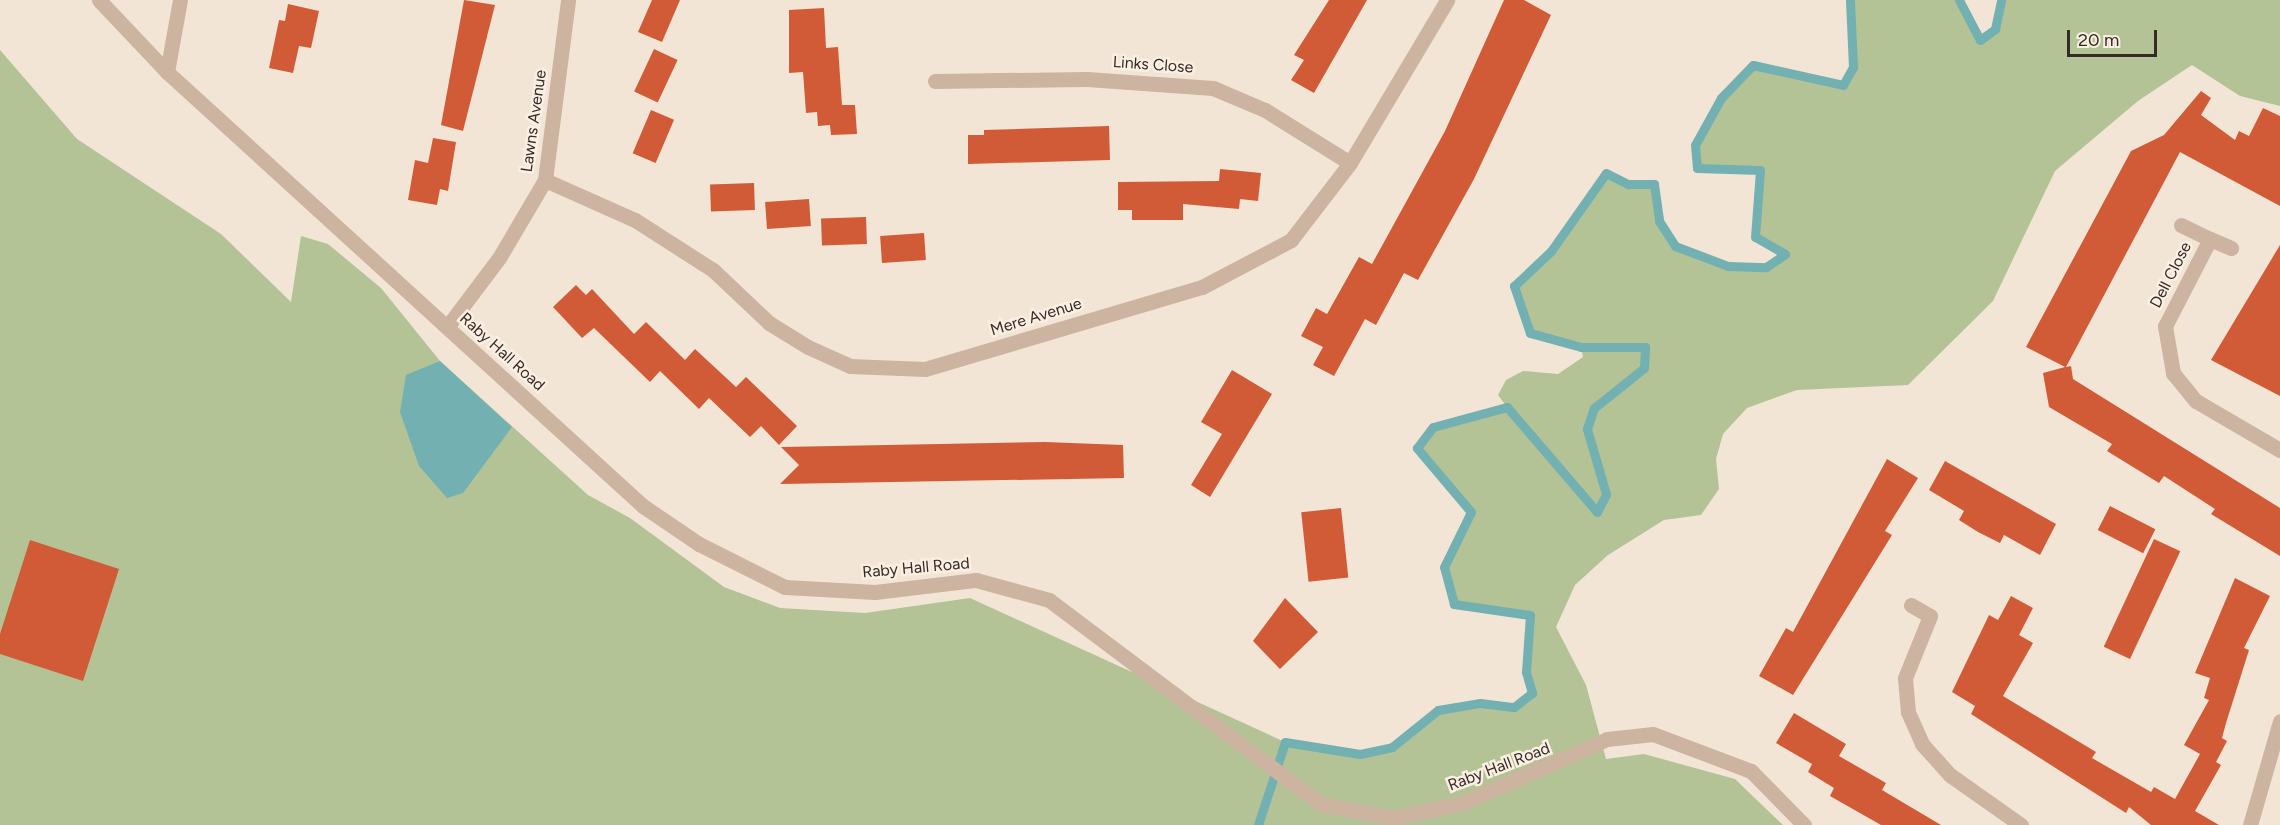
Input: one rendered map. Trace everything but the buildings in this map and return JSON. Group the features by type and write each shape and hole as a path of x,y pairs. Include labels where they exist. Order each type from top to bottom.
{"street":[{"name":"Raby Hall Road","path":"99,0 167,72 643,506 699,544 785,587 875,592 976,580 1049,600 1321,804 1393,818 1462,803 1607,739 1653,734 1751,771 1804,825"},
{"path":"167,72 180,0"},
{"name":"Lawns Avenue","path":"447,327 499,258 545,180 568,0"},
{"name":"Mere Avenue","path":"545,180 654,232 713,270 768,323 808,346 850,366 925,369 1202,287 1249,266 1291,240 1350,163 1447,0"},
{"name":"Links Close","path":"935,81 1087,79 1213,87 1265,110 1350,163"},
{"name":"Dell Close","path":"2181,225 2230,248"},
{"name":"Dell Close","path":"2210,239 2165,326 2173,373 2196,401 2280,450"},
{"path":"1911,605 1930,616 1905,678 1908,712 1922,744 1950,775 2021,825"},
{"path":"2250,825 2280,720"}],"green space":[{"path":"1850,0 1959,0 1980,40 1995,29 2001,0 2280,0 2280,106 2240,96 2192,65 2138,101 2055,171 1993,301 1908,385 1797,390 1747,408 1723,434 1716,459 1719,489 1701,515 1664,520 1608,555 1575,585 1556,627 1586,685 1606,759 1644,754 1735,779 1783,825 0,825 0,50 77,139 221,234 291,302 301,236 328,244 381,288 440,361 588,495 630,518 724,587 780,608 865,613 970,598 1285,742 1360,754 1392,747 1438,710 1480,703 1514,707 1532,693 1526,672 1530,615 1503,607 1454,604 1444,567 1470,512 1417,448 1433,427 1507,407 1498,395 1506,380 1523,371 1558,374 1583,357 1581,347 1530,333 1514,286 1551,251 1606,173 1628,184 1654,184 1659,221 1675,246 1728,266 1766,266 1785,254 1755,237 1760,170 1697,168 1695,145 1721,98 1753,65 1843,85 1853,67"}],"water":[{"path":"440,361 512,427 463,493 447,498 419,466 400,412 406,375"}],"waterway":[{"path":"1258,825 1285,742 1360,754 1392,747 1438,710 1480,703 1514,707 1532,693 1526,672 1530,615 1454,604 1444,567 1471,512 1417,448 1433,427 1507,407 1597,512 1606,494 1587,429 1594,408 1644,368 1645,347 1581,347 1530,333 1514,286 1551,251 1606,173 1628,184 1654,184 1659,221 1675,246 1728,266 1766,267 1785,254 1755,237 1760,170 1697,168 1695,145 1721,98 1753,65 1843,85 1853,67 1850,0"},
{"path":"1959,0 1980,40 1995,29 2001,0"}]}
